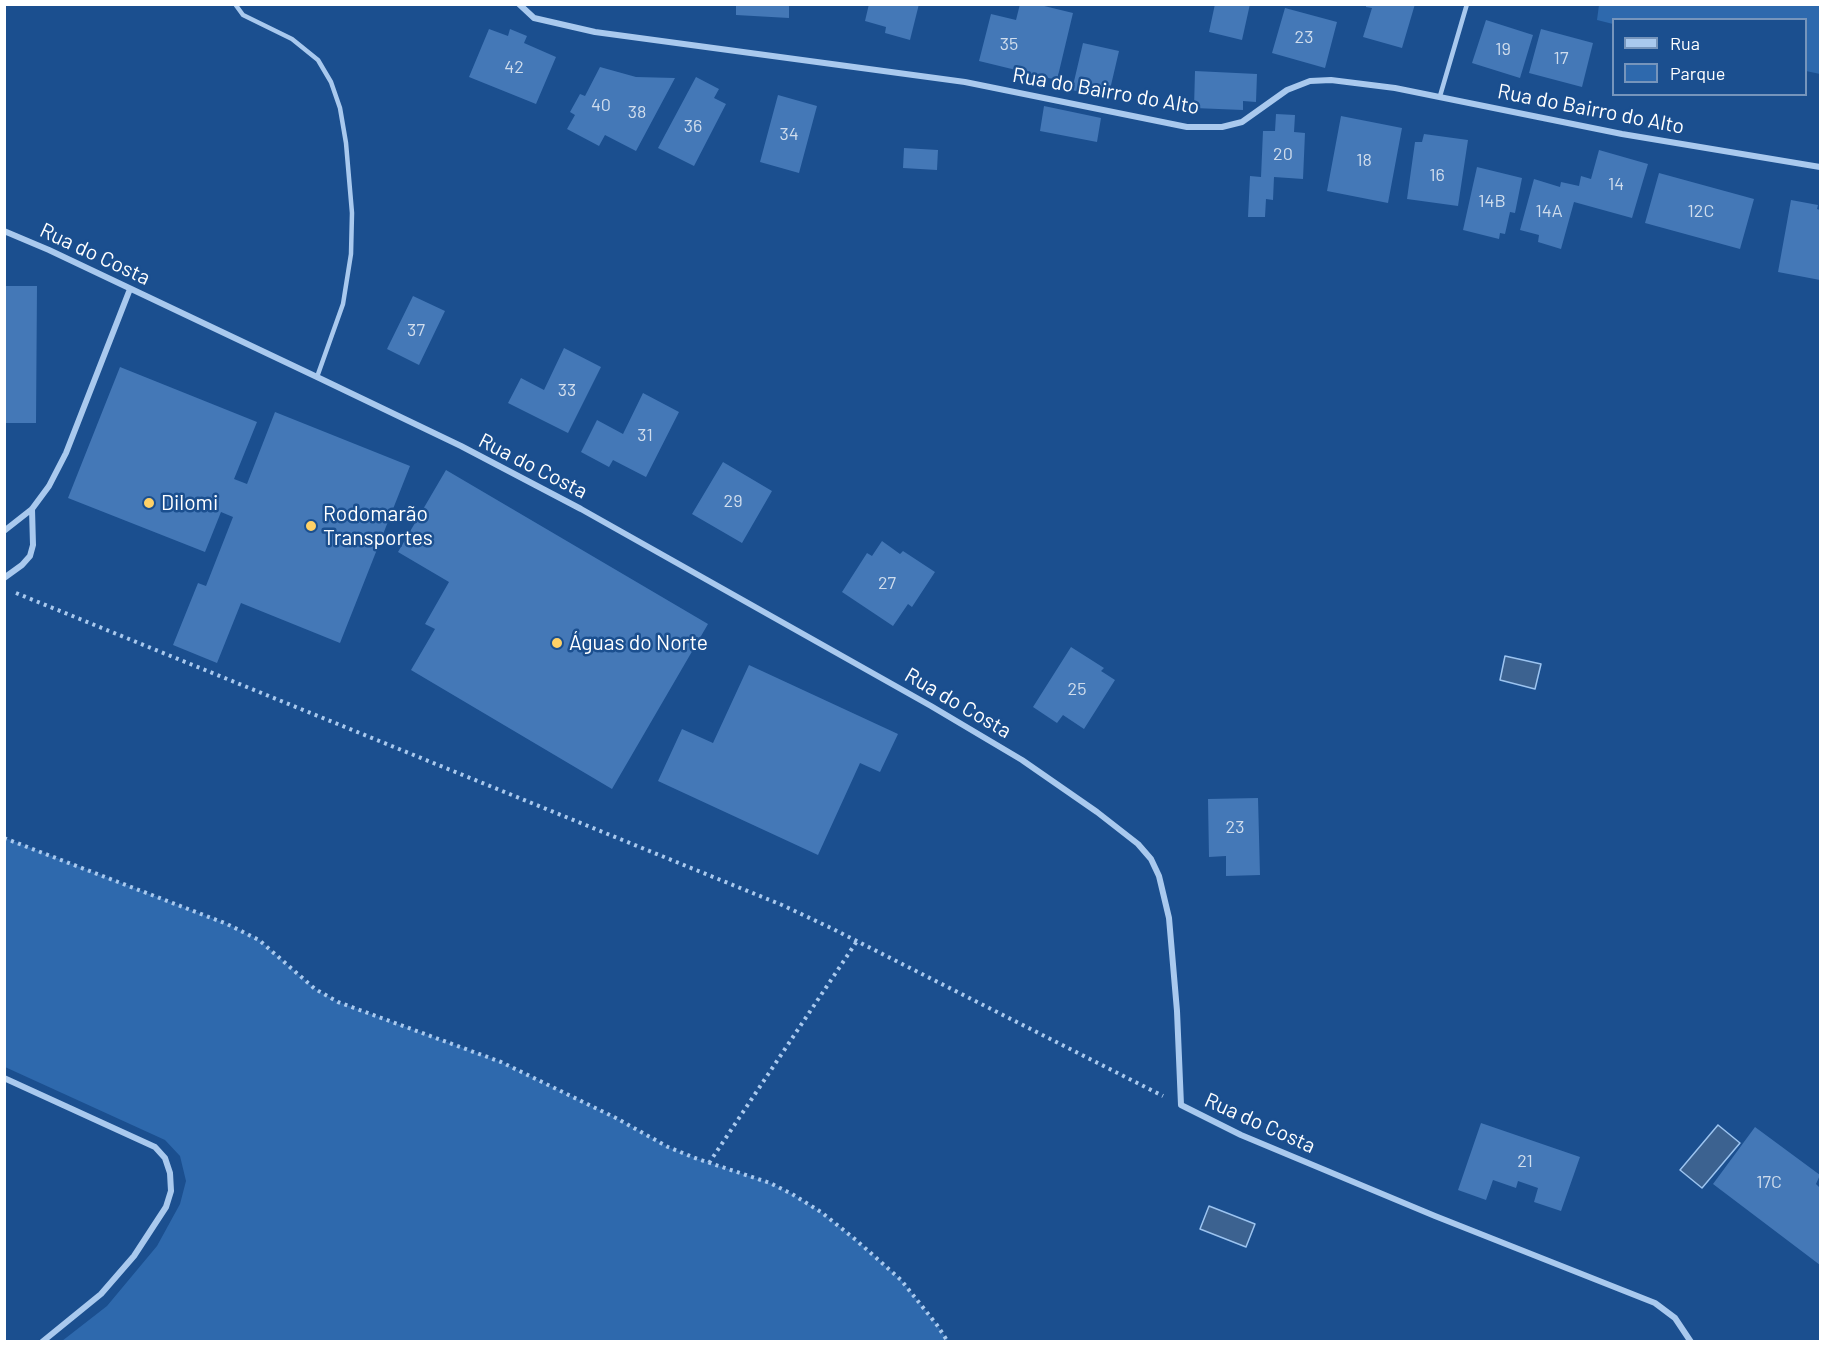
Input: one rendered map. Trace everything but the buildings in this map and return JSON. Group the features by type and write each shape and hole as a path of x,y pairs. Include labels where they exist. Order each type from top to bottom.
{"street":[{"name":"Rua do Bairro do Alto","path":"519,4 534,18 595,32 965,82 1187,127 1222,127 1242,122 1287,90 1310,81 1331,80 1395,88 1622,134 1821,167"},
{"name":"Rua do Costa","path":"4,231 460,446 571,503 1022,760 1089,806 1138,844 1151,860 1159,876 1167,906 1178,1011 1181,1105 1241,1135 1435,1216 1655,1303 1675,1318 1691,1341"},
{"path":"4,531 32,509 49,486 66,453 130,289"},
{"path":"4,578 30,556 33,545 32,509"},
{"path":"4,1078 155,1147 165,1158 171,1173 171,1191 166,1206 134,1257 96,1298 42,1341"}],"lane":[{"path":"236,4 243,15 292,39 318,60 331,82 340,108 346,143 352,213 351,254 343,304 316,377"},
{"path":"1440,96 1467,4"}],"path":[{"path":"11,591 756,894 857,941 1181,1105"},
{"path":"4,838 227,924 259,940 315,989 338,1002 501,1062 616,1118 668,1147 770,1183 792,1194 821,1212 901,1281 948,1341"},
{"path":"709,1163 857,941"}],"green space":[{"path":"1599,5 1820,5 1820,74 1807,71 1807,18 1612,18 1612,24 1597,20"},
{"path":"5,838 227,924 259,940 315,989 338,1002 501,1062 616,1118 668,1147 770,1183 792,1194 821,1212 901,1280 948,1341 62,1341 107,1306 157,1246 180,1204 186,1181 180,1156 165,1140 5,1067"}],"shaded area":[{"path":"1505,656 1541,664 1535,689 1500,680"},
{"path":"1718,1125 1740,1143 1702,1188 1680,1170"},
{"path":"1209,1206 1255,1224 1246,1247 1200,1229"}],"place":[{"name":"Dilomi","path":"149,503"},
{"name":"Rodomarão Transportes","path":"311,526"},
{"name":"Águas do Norte","path":"557,643"}]}
